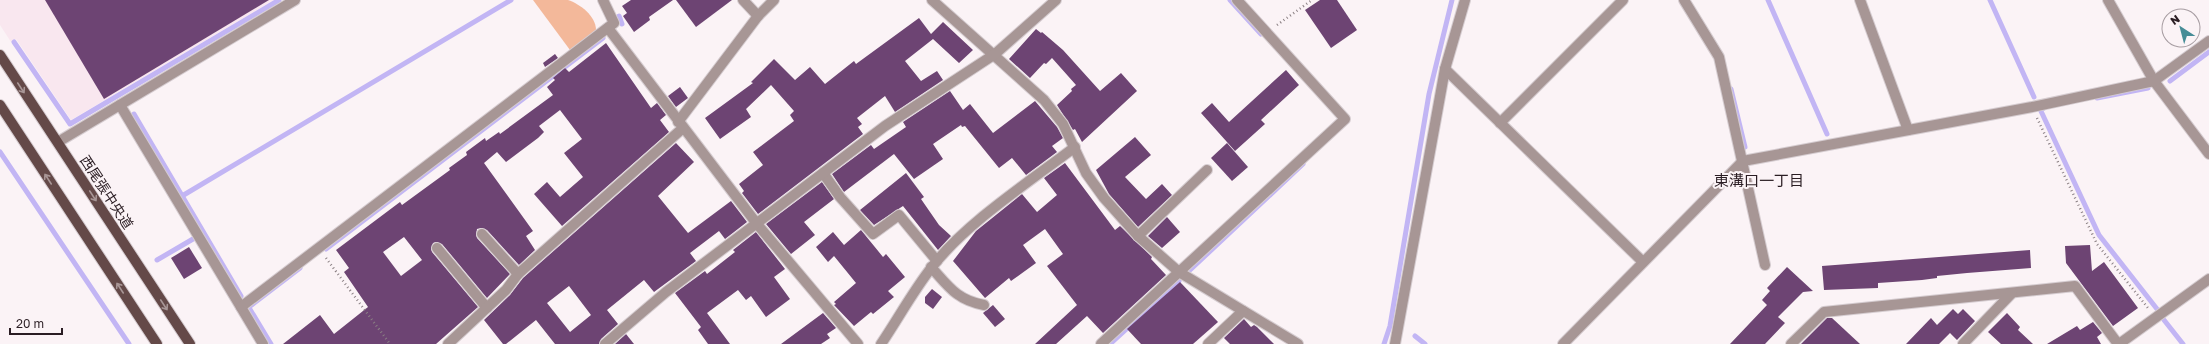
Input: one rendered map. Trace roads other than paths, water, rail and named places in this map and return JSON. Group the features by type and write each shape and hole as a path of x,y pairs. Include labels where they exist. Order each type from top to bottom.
{"main road":[{"name":"西尾張中央道","path":"0,55 190,344"},
{"path":"0,105 157,344"}],"street":[{"path":"58,142 295,0"},
{"path":"743,0 758,16"},
{"path":"448,344 506,290 518,274 680,125 758,16 774,0"},
{"path":"932,0 995,54 1044,100 1063,124 1086,173 1104,198 1138,236 1179,272 1298,344"},
{"path":"605,344 666,292 886,126 995,54 1056,0"},
{"path":"1100,344 1345,119 1237,0"},
{"path":"1395,344 1445,69 1464,0"},
{"path":"1500,123 1623,0"},
{"path":"1684,0 1719,57 1765,265"},
{"path":"1860,0 1908,130"},
{"path":"2108,0 2154,81 2209,154"},
{"path":"241,306 608,28 614,23 608,2"},
{"path":"608,28 680,125 757,224 858,344"},
{"path":"1563,344 1742,161 2032,107 2154,81 2209,41"},
{"path":"1445,69 1643,262"},
{"path":"120,105 263,344"},
{"path":"881,344 934,264 956,240 1075,147"},
{"path":"1138,236 1207,170"},
{"path":"823,173 840,197 873,234 899,215 950,288 967,302 984,305"},
{"path":"482,234 518,274"},
{"path":"437,248 487,308"},
{"path":"1791,344 1824,312 2075,286 2118,344 2209,279"},
{"path":"1963,344 2012,293"},
{"path":"1208,344 1243,311"}],"waterway":[{"path":"14,42 70,124 279,0"},
{"path":"182,196 511,0"},
{"path":"1230,0 1261,34"},
{"path":"1384,344 1390,326 1429,94 1452,0"},
{"path":"1768,0 1827,134"},
{"path":"1990,0 2034,97"},
{"path":"619,16 622,24"},
{"path":"326,249 603,38"},
{"path":"2170,81 2209,52"},
{"path":"2097,98 2148,88"},
{"path":"1731,89 1745,147"},
{"path":"2044,108 2040,109 2099,235 2157,309"},
{"path":"134,114 241,296"},
{"path":"0,152 129,344"},
{"path":"1190,270 1303,164"},
{"path":"157,260 193,239"},
{"path":"249,307 300,268"},
{"path":"1110,344 1179,281"},
{"path":"248,306 271,344"},
{"path":"2164,320 2183,344"},
{"path":"1415,336 1425,344"}],"district":[{"name":"東溝口一丁目","path":"1759,180"}]}
